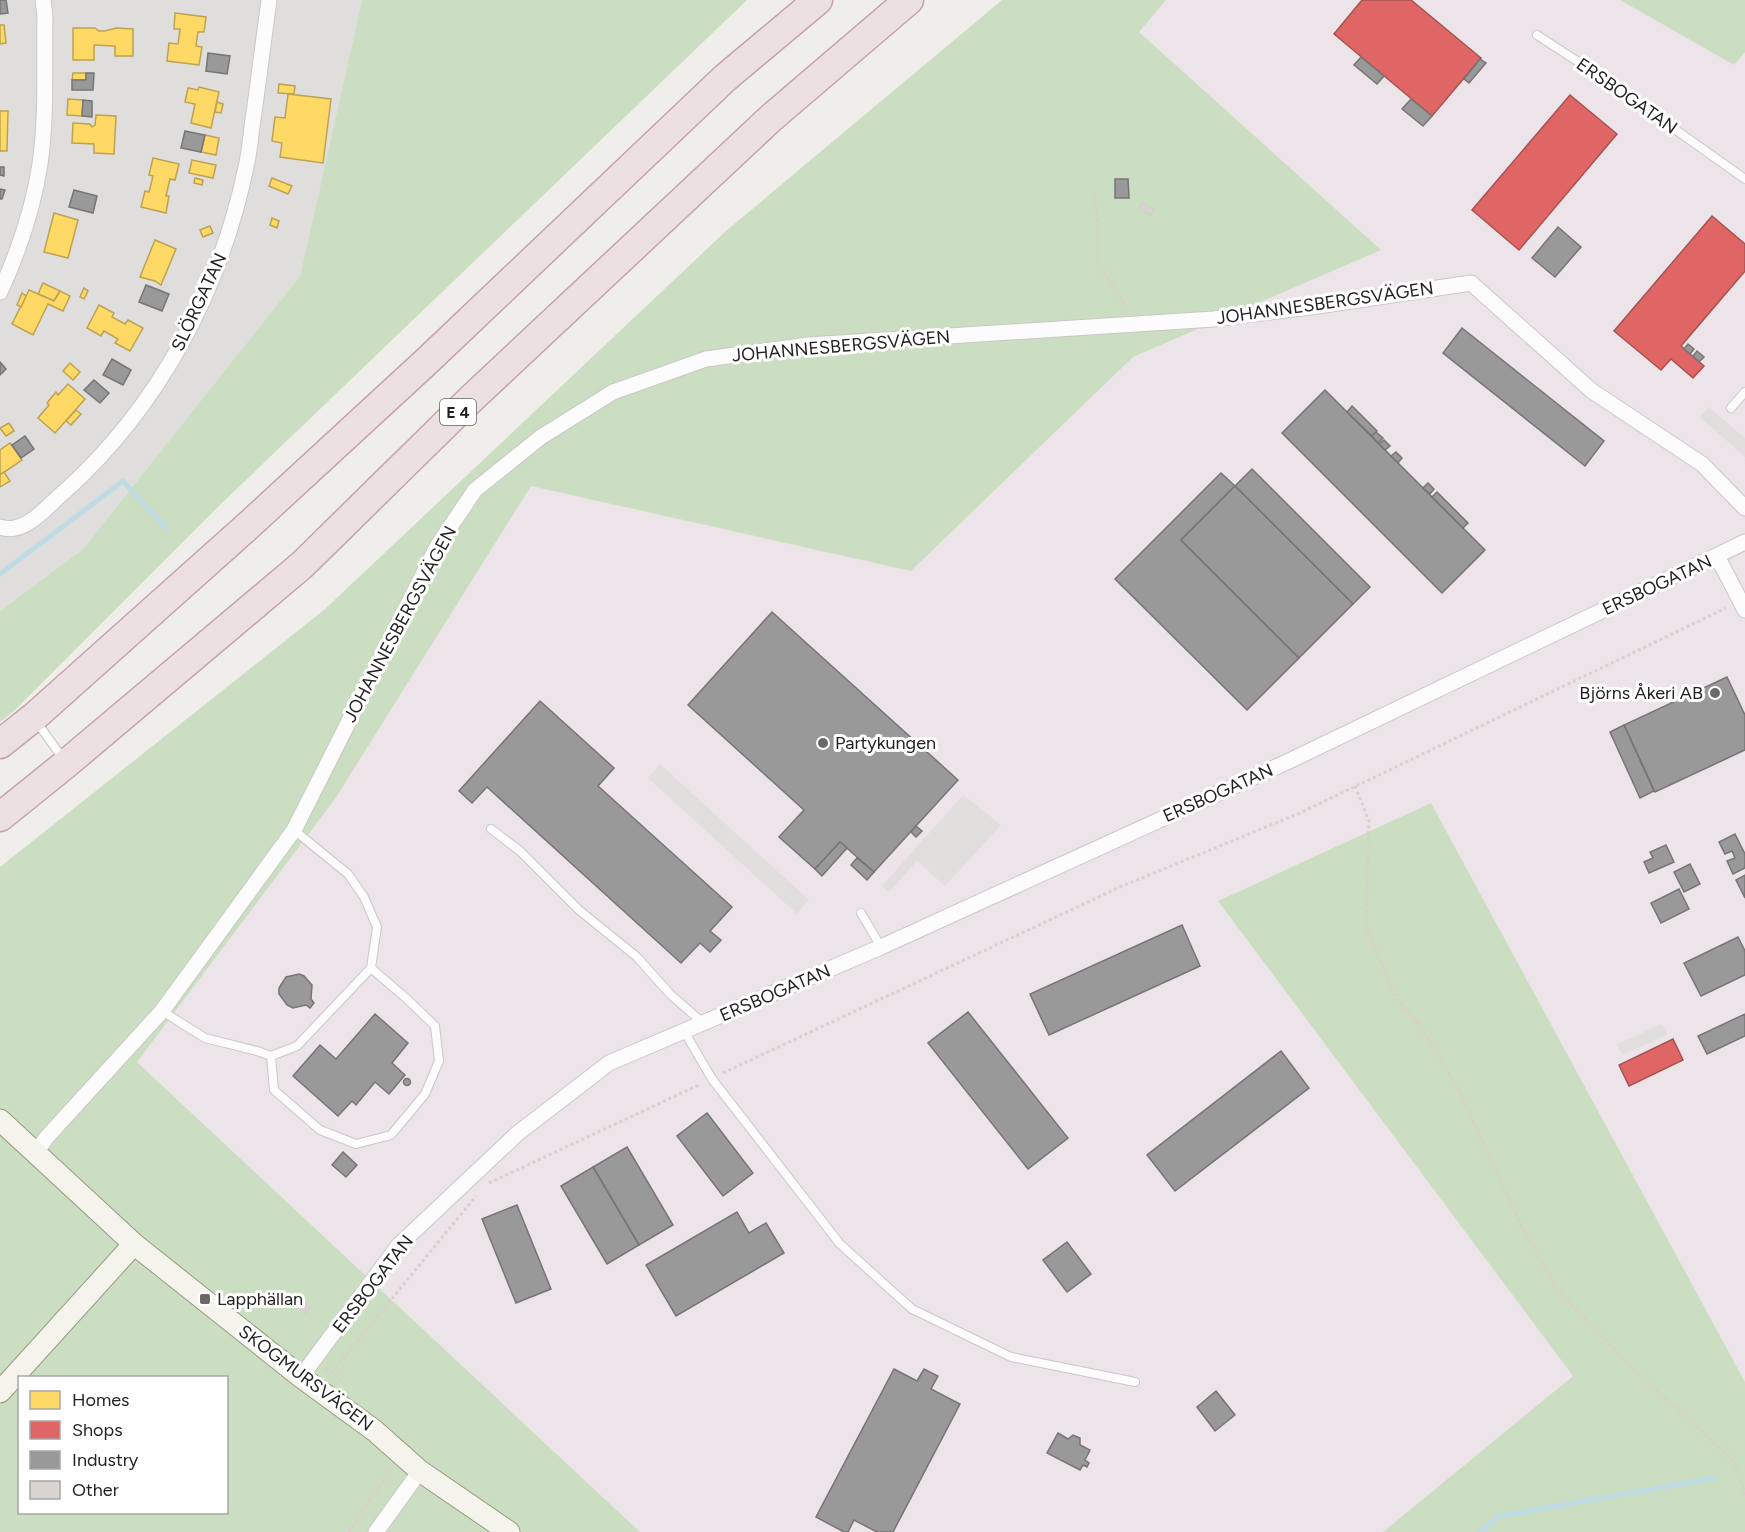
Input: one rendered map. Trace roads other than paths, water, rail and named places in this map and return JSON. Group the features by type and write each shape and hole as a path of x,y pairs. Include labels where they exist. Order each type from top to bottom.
{"highway":[{"path":"0,744 250,524 410,377 725,78 799,0"},
{"path":"725,78 818,0"},
{"name":"E 4","path":"0,817 302,565 472,399 754,134 909,0"}],"street":[{"path":"0,292 26,228 40,163 43,125 45,16 43,0"},
{"name":"SLÖRGATAN","path":"0,527 7,529 21,527 34,519 89,470 151,395 177,354 204,299 228,239 247,166 269,0"},
{"name":"JOHANNESBERGSVÄGEN","path":"35,1154 46,1138 162,1011 294,830 438,545 475,490 542,436 613,393 706,359 809,345 1214,319 1471,283 1592,391 1702,464 1745,508"},
{"name":"ERSBOGATAN","path":"301,1377 399,1246 518,1133 609,1063 881,947 1289,761 1745,542"},
{"path":"1717,556 1743,606"},
{"name":"SKOGMURSVÄGEN","path":"0,1120 134,1244 301,1377 375,1431 420,1471 509,1532"},
{"path":"0,1392 134,1244"},
{"path":"376,1532 420,1471"}],"lane":[{"name":"ERSBOGATAN","path":"1537,35 1597,74 1745,179"},
{"path":"1731,408 1745,392"},
{"path":"33,717 67,763"},
{"path":"491,829 520,851 579,910 637,957 670,994 703,1023"},
{"path":"162,1011 205,1038 271,1056 297,1046 371,968 377,927 364,897 348,874 294,830"},
{"path":"861,913 881,947"},
{"path":"271,1056 274,1090 320,1130 356,1144 391,1135 425,1094 439,1061 435,1026 371,968"},
{"path":"684,1031 712,1078 840,1244 912,1309 1011,1357 1135,1382"}],"waterway":[{"path":"0,574 123,481 166,528"},
{"path":"1479,1532 1499,1516 1715,1478"}],"place":[{"name":"Björns Åkeri AB","path":"1715,693"},
{"name":"Partykungen","path":"823,743"},
{"name":"Lapphällan","path":"205,1299"}]}
